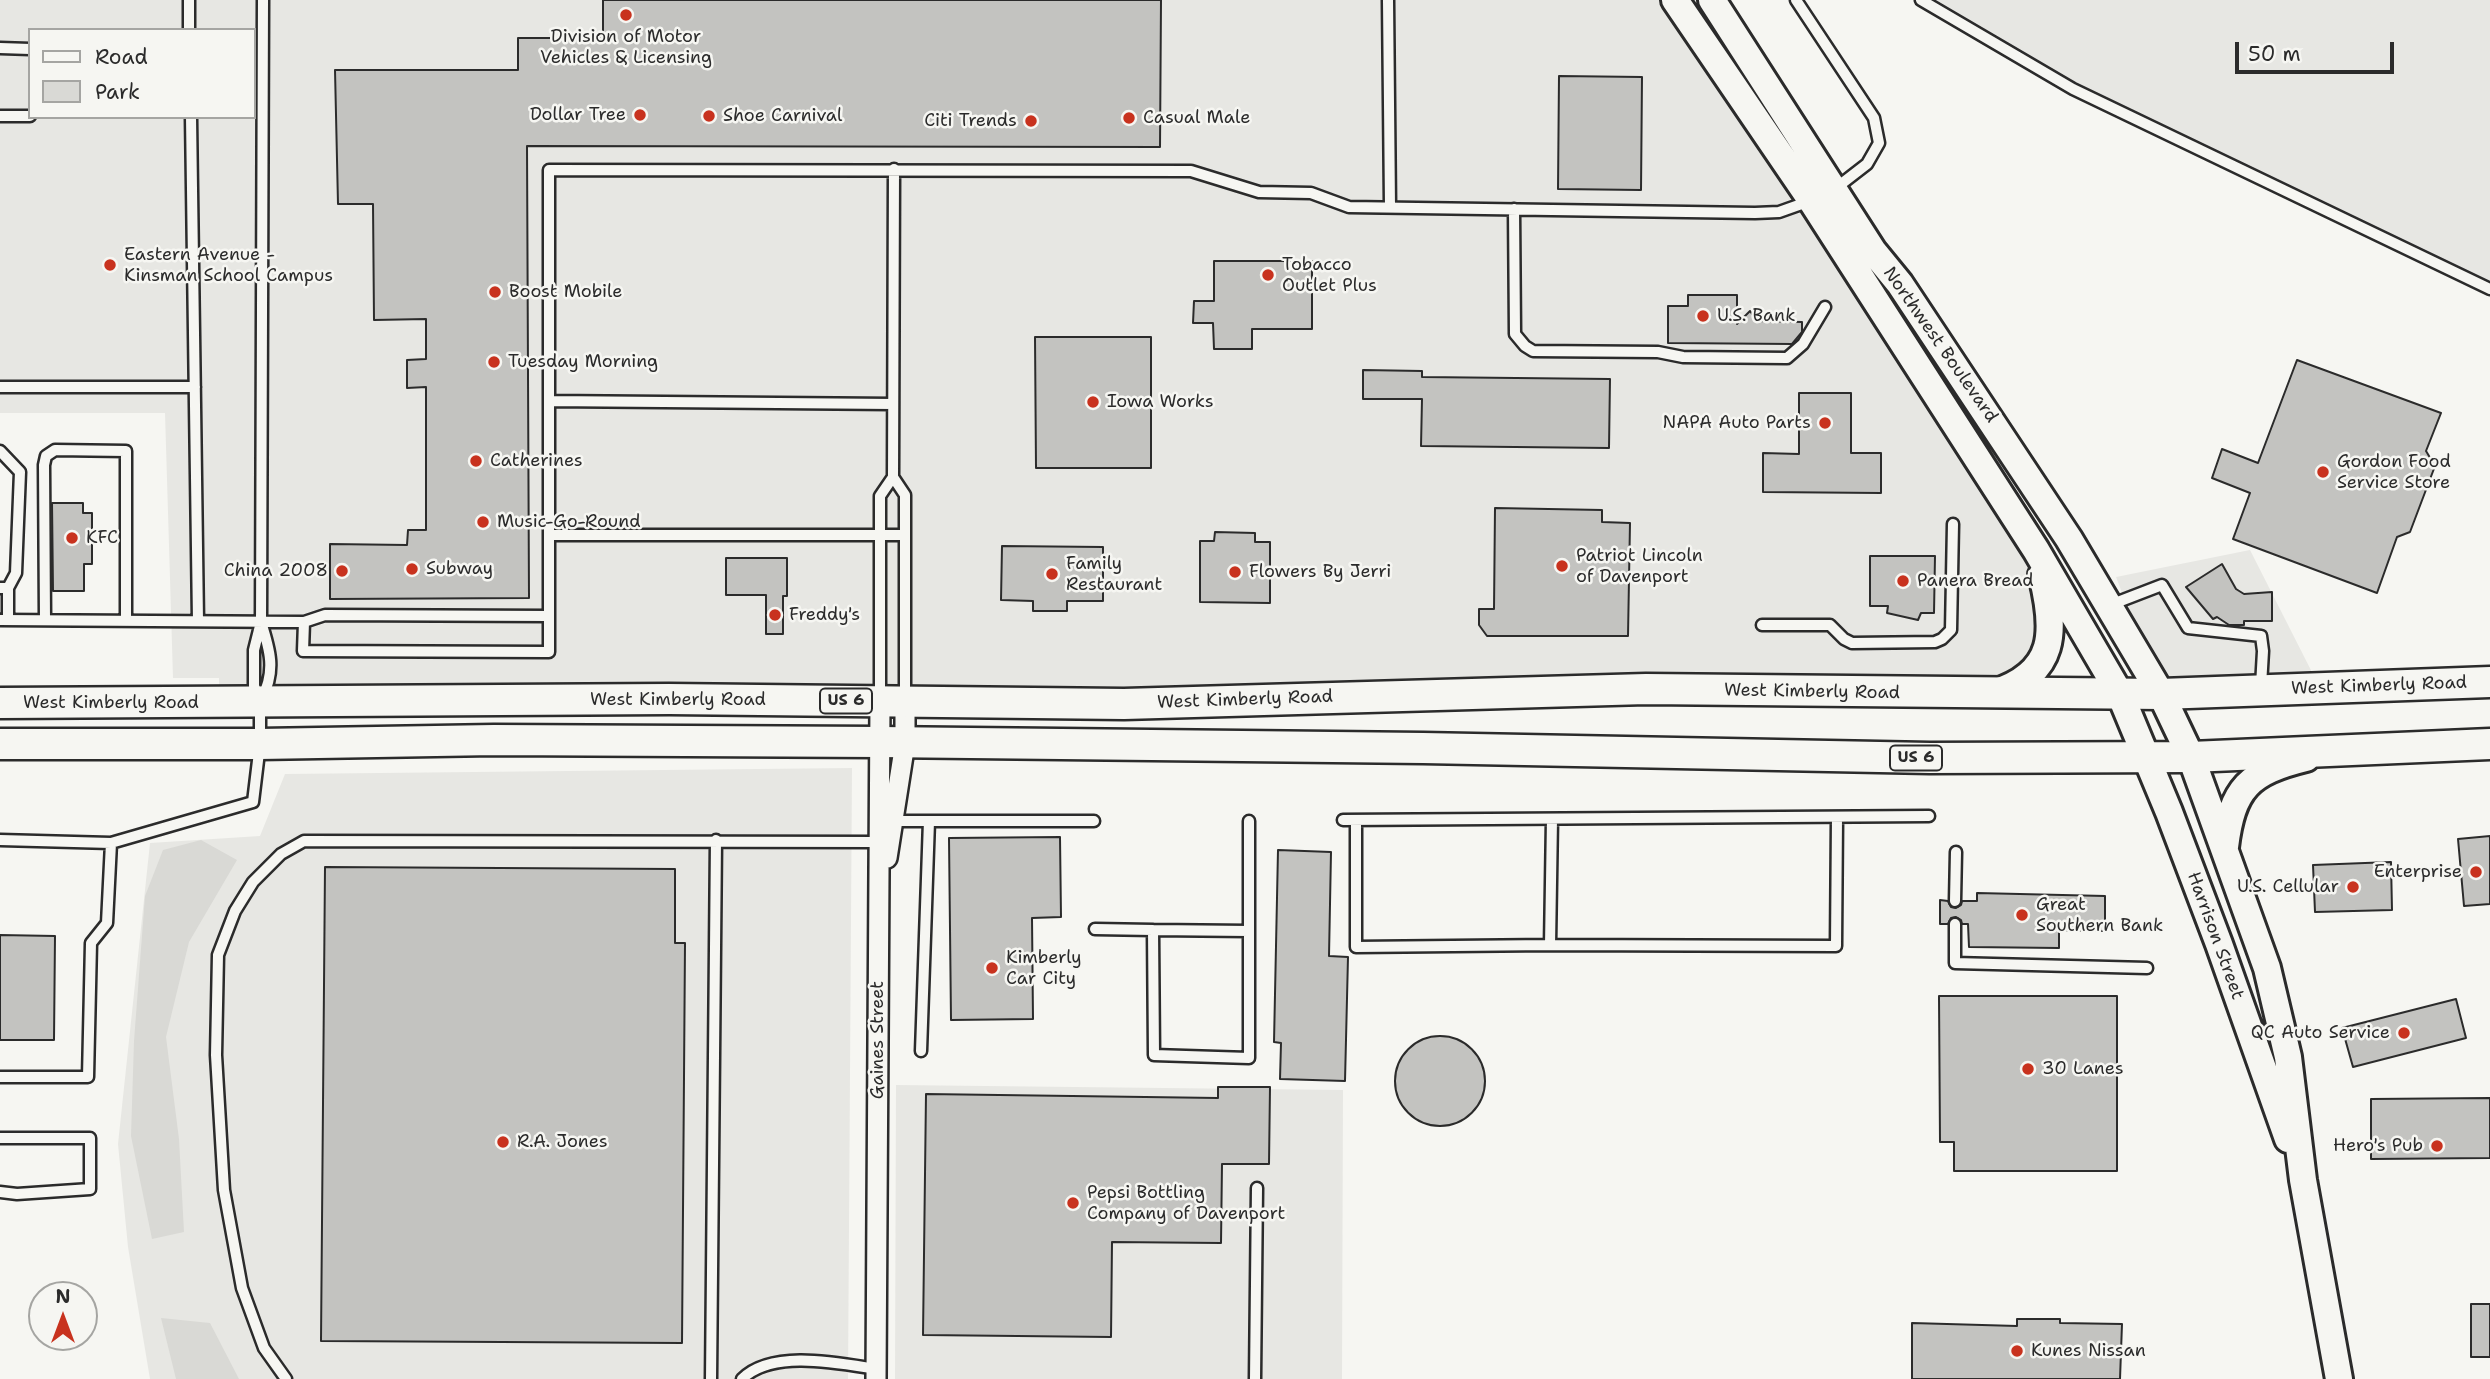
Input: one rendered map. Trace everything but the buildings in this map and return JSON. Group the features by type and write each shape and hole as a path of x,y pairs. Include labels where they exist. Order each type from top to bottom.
{"main road":[{"path":"1675,0 1822,196"},
{"name":"Northwest Boulevard","path":"1712,0 1822,196 2120,694"},
{"name":"Northwest Boulevard","path":"1822,196 1900,284 2069,539 2161,694"},
{"path":"1991,694 2021,682 2041,660 2050,641 2049,610 2036,550"},
{"name":"West Kimberly Road","path":"0,703 669,699 1136,704 1646,689 2161,694 2490,682"},
{"name":"Harrison Street","path":"2120,694 2219,944 2303,1180"},
{"name":"Harrison Street","path":"2161,694 2190,757 2267,968 2288,1057 2303,1180 2339,1379"},
{"name":"US 6","path":"0,744 260,744 494,740 1423,748 1930,758 2190,757 2490,744"},
{"path":"2225,852 2228,819 2236,798 2246,785 2262,773 2284,764 2334,751"}],"street":[{"name":"Gaines Street","path":"876,1374 879,900 887,821 893,702"}],"lane":[{"path":"189,0 189,28"},
{"path":"0,839 111,843 253,802 260,744 260,703 254,686 254,650 261,622 264,0"},
{"path":"1388,0 1390,206"},
{"path":"304,622 303,651 549,652 549,170 1191,171 1259,192 1311,193 1349,207 1779,212 1822,196 1867,163 1879,144 1874,118 1796,0"},
{"path":"1921,0 2073,89 2490,289"},
{"path":"0,48 28,49"},
{"path":"0,116 28,116"},
{"path":"191,119 198,621"},
{"path":"893,702 905,535 905,495 893,477 894,170"},
{"path":"1514,209 1515,334 1533,351 1658,352 1683,357 1787,358 1803,344 1825,307"},
{"path":"0,387 195,387"},
{"path":"549,401 893,404"},
{"path":"45,620 44,466 46,456 55,450 126,451 126,621"},
{"path":"0,451 20,472 16,573 4,587 4,620 304,622 325,615 549,616"},
{"path":"893,477 880,496 880,535 893,702"},
{"path":"1762,625 1830,625 1852,643 1935,642 1942,639 1951,630 1953,524"},
{"path":"549,535 905,535"},
{"path":"2109,606 2162,585 2188,628 2261,636 2261,690"},
{"path":"260,703 270,682 270,648 261,622"},
{"path":"1343,820 1929,816"},
{"path":"1356,820 1356,947 1836,946 1837,818"},
{"path":"1550,945 1552,819"},
{"path":"887,821 1094,821"},
{"path":"921,1051 929,821"},
{"path":"1153,930 1154,1055 1249,1058 1249,821"},
{"path":"711,1379 716,840"},
{"path":"286,1379 264,1348 242,1288 224,1190 216,1055 219,955 235,911 253,882 281,854 304,841 885,842"},
{"path":"0,1077 88,1077 91,943 107,923 111,843"},
{"path":"1955,901 1956,852"},
{"path":"1955,924 1955,963 2147,968"},
{"path":"1095,929 1249,931"},
{"path":"0,1138 89,1138 90,1189 17,1194 0,1192"},
{"path":"1255,1379 1257,1188"},
{"path":"743,1379 753,1369 778,1363 823,1360 876,1374"}],"shaded area":[{"path":"0,0 1703,0 2036,550 2049,610 2021,682 219,703 219,678 173,678 165,413 0,413"},
{"path":"1921,0 2490,0 2490,286 2131,116"},
{"path":"2250,550 2320,688 2161,694 2116,577"},
{"path":"852,768 848,1379 150,1379 128,1247 118,1144 150,843 260,836 285,774"},
{"path":"896,1085 1343,1090 1342,1379 895,1379"}],"green space":[{"path":"201,840 237,860 189,942 166,1037 179,1139 184,1232 152,1239 131,1136 134,1041 145,896 163,850"},
{"path":"161,1318 210,1323 239,1379 176,1379"}],"place":[{"name":"Division of Motor Vehicles & Licensing","path":"626,15"},
{"name":"Dollar Tree","path":"640,115"},
{"name":"Shoe Carnival","path":"709,116"},
{"name":"Casual Male","path":"1129,118"},
{"name":"Citi Trends","path":"1031,121"},
{"name":"Eastern Avenue - Kinsman School Campus","path":"110,265"},
{"name":"Tobacco Outlet Plus","path":"1268,275"},
{"name":"Boost Mobile","path":"495,292"},
{"name":"U.S. Bank","path":"1703,316"},
{"name":"Tuesday Morning","path":"494,362"},
{"name":"Iowa Works","path":"1093,402"},
{"name":"NAPA Auto Parts","path":"1825,423"},
{"name":"Catherines","path":"476,461"},
{"name":"Gordon Food Service Store","path":"2323,472"},
{"name":"Music-Go-Round","path":"483,522"},
{"name":"KFC","path":"72,538"},
{"name":"Patriot Lincoln of Davenport","path":"1562,566"},
{"name":"Subway","path":"412,569"},
{"name":"China 2008","path":"342,571"},
{"name":"Flowers By Jerri","path":"1235,572"},
{"name":"Family Restaurant","path":"1052,574"},
{"name":"Panera Bread","path":"1903,581"},
{"name":"Freddy's","path":"775,615"},
{"name":"Enterprise","path":"2476,872"},
{"name":"U.S. Cellular","path":"2353,887"},
{"name":"Great Southern Bank","path":"2022,915"},
{"name":"Kimberly Car City","path":"992,968"},
{"name":"QC Auto Service","path":"2404,1033"},
{"name":"30 Lanes","path":"2028,1069"},
{"name":"R.A. Jones","path":"503,1142"},
{"name":"Hero's Pub","path":"2437,1146"},
{"name":"Pepsi Bottling Company of Davenport","path":"1073,1203"},
{"name":"Kunes Nissan","path":"2017,1351"}]}
